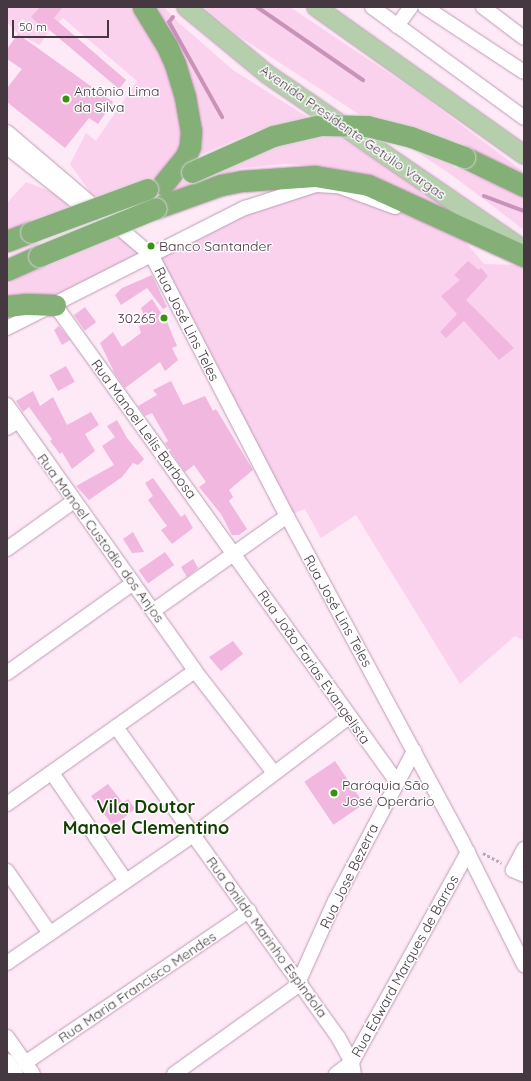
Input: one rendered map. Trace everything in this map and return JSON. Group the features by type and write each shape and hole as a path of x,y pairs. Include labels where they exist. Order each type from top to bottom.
{"highway":[{"path":"142,7 167,46 176,64 186,97 191,131 190,146 186,156 155,186"},
{"path":"7,241 192,172 273,136 321,125 367,126 411,137 464,158 524,186"},
{"path":"7,270 156,208 221,185 265,177 304,175 368,185 524,256"},
{"path":"7,306 27,304 56,305"}],"main road":[{"name":"Avenida Presidente Getúlio Vargas","path":"186,7 267,74 524,251"},
{"path":"316,7 521,153"}],"street":[{"path":"372,7 397,26 432,48 524,118"},
{"path":"397,26 411,7"},
{"path":"425,7 524,72"},
{"path":"483,7 524,38"},
{"path":"7,132 152,256"},
{"path":"7,147 131,247 134,252 131,266"},
{"path":"7,328 56,305 245,208 316,185 338,186 404,210 449,222"},
{"name":"Rua José Lins Teles","path":"152,256 287,516 465,847 524,965"},
{"name":"Rua Manoel Lelis Barbosa","path":"56,305 233,552"},
{"name":"Rua Manoel Custodio dos Anjos","path":"7,405 12,425 74,502 196,671 274,773"},
{"path":"7,549 74,502"},
{"path":"153,611 233,552 287,516"},
{"name":"Rua João Farias Evangelista","path":"233,552 349,717 397,782"},
{"path":"7,673 133,583"},
{"path":"7,804 196,671"},
{"path":"7,963 49,932 193,835 349,717"},
{"name":"Rua Onildo Marinho Espindola","path":"116,726 300,982 338,1037 353,1068"},
{"name":"Rua Jose Bezerra","path":"300,982 335,901 414,751"},
{"path":"52,773 126,881"},
{"name":"Rua Edward Marques de Barros","path":"336,1074 353,1068 465,847"},
{"path":"518,872 524,849"},
{"path":"7,871 49,932"},
{"name":"Rua Maria Francisco Mendes","path":"29,1068 249,911"},
{"path":"174,1074 300,982"},
{"path":"7,1037 29,1068"},
{"path":"7,1061 16,1074"}],"path":[{"path":"465,847 518,872"}],"shaded area":[{"path":"7,7 142,7 184,108 180,177 100,206 70,164 86,133 96,141 137,81 63,18 48,32 40,45 19,35 7,22"},
{"path":"149,7 164,7 178,22 233,70 461,214 380,182 322,166 285,164 242,168 135,204 160,190 269,146 262,129 190,159 196,139"},
{"path":"204,7 290,7 420,94 524,172 524,176 444,140 454,167 524,197 524,230 449,173 237,35"},
{"path":"304,175 449,222 484,264 524,265 524,641 515,636 460,684 356,515 321,538 305,509 287,516 152,256 247,212"},
{"path":"26,182 77,201 77,214 7,245 7,203"},
{"path":"123,233 145,256 69,293 7,300 7,284 96,241"}],"building":[{"path":"40,7 63,7 54,18 126,80 119,89 46,27 44,29 31,17"},
{"path":"18,34 113,102 98,124 89,118 65,148 7,102 7,88 22,69 7,59 7,49"},
{"path":"468,261 479,270 481,268 488,276 466,300 514,348 499,360 464,321 446,338 440,332 457,314 441,296 460,280 454,275"},
{"path":"152,275 167,307 163,309 147,288 121,305 115,295 122,288"},
{"path":"152,299 167,322 177,346 172,348 178,360 165,371 160,362 125,388 115,374 100,343 113,332 122,347 141,333 139,326 148,324 141,308"},
{"path":"85,307 96,322 85,331 74,315"},
{"path":"59,326 70,340 62,345 54,330"},
{"path":"66,366 75,382 58,391 49,375"},
{"path":"171,381 183,405 205,396 213,411 216,409 253,470 229,490 233,497 229,501 247,529 239,535 232,535 221,514 199,487 206,482 194,465 185,472 165,443 168,441 152,413 145,416 138,406 157,395 153,390"},
{"path":"33,391 40,406 53,397 67,425 91,412 99,425 85,434 95,451 72,469 62,452 60,454 50,441 52,439 29,407 23,412 16,401"},
{"path":"117,420 127,438 144,459 138,465 133,463 122,477 89,500 76,486 114,465 102,446 115,437 107,426"},
{"path":"153,478 181,517 185,514 193,528 172,544 161,530 167,526 148,500 153,496 145,483"},
{"path":"133,532 144,552 132,553 123,539"},
{"path":"165,552 174,565 148,583 139,570"},
{"path":"193,559 198,568 187,577 181,567"},
{"path":"233,641 243,654 221,671 209,657"},
{"name":"Paróquia São José Operário","path":"335,761 364,804 333,825 304,782"},
{"path":"108,784 123,803 128,799 135,809 113,826 91,796"}],"waterway":[{"path":"257,7 363,80"},
{"path":"173,17 169,22 222,117"},
{"path":"484,196 524,211"}],"place":[{"name":"Antônio Lima da Silva","path":"66,99"},
{"name":"Banco Santander","path":"151,246"},
{"name":"30265","path":"164,318"},
{"name":"Paróquia São José Operário","path":"334,793"}],"district":[{"name":"Vila Doutor Manoel Clementino","path":"146,818"}]}
